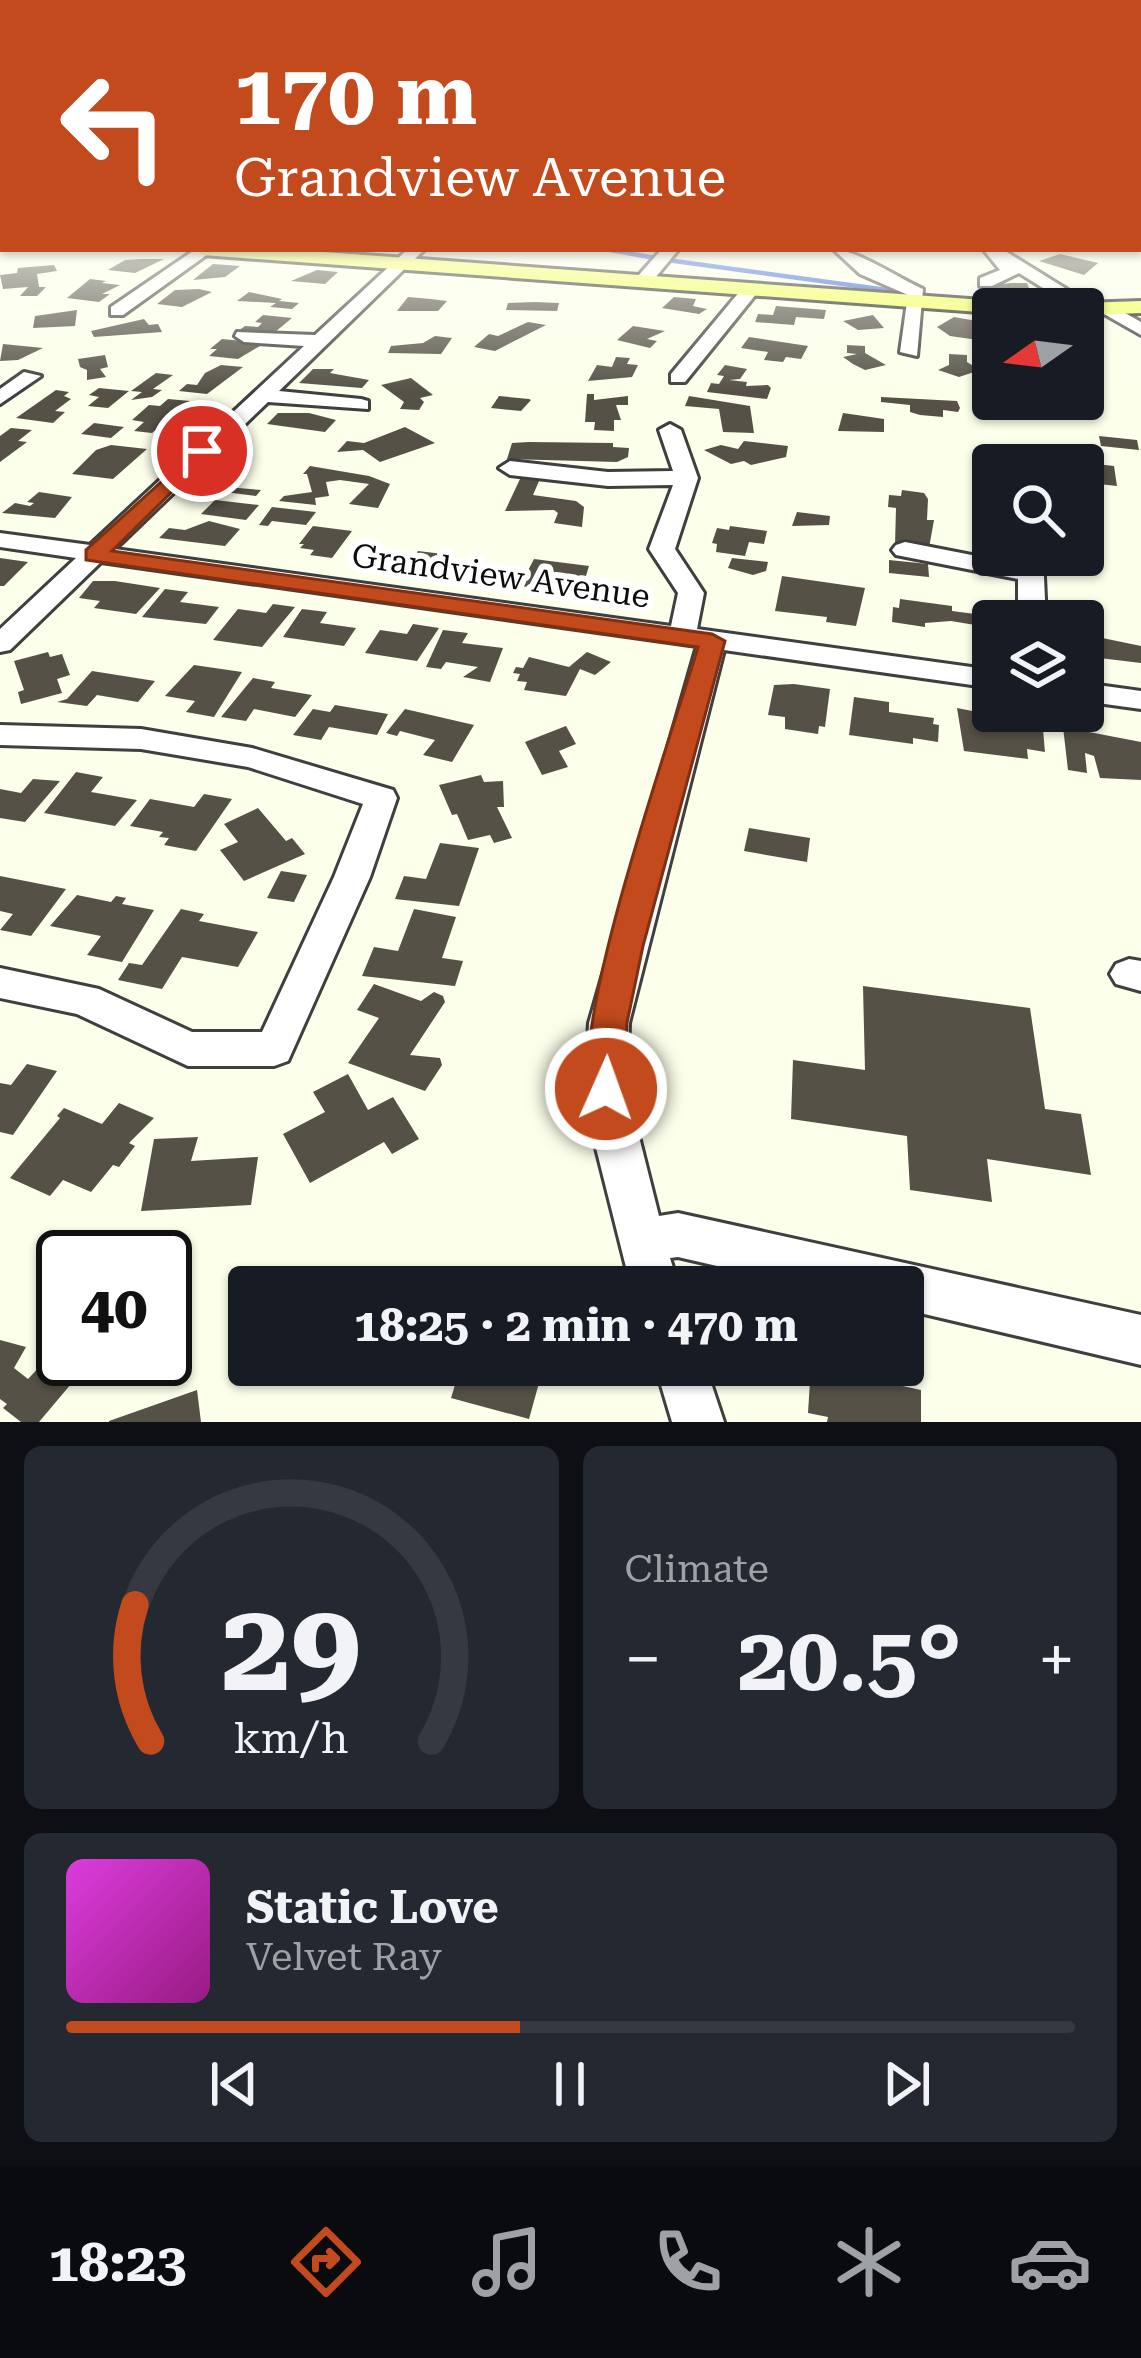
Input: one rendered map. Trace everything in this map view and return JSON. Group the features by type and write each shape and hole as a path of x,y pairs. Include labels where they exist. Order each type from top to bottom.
{"main road":[{"path":"324,259 972,307"},
{"path":"1104,309 1141,307"}],"street":[{"path":"117,311 190,259"},
{"path":"0,644 407,259"},
{"path":"644,280 662,259"},
{"path":"852,259 917,293 910,352"},
{"path":"986,283 1011,270 999,259"},
{"path":"1006,259 1057,288"},
{"path":"1028,264 1063,288"},
{"path":"678,378 752,288"},
{"path":"1104,313 1141,328"},
{"path":"244,336 319,341"},
{"path":"0,398 31,376"},
{"path":"261,395 361,405"},
{"path":"648,1266 606,1089 609,1023 697,639 686,577 662,548 687,478 670,430"},
{"path":"510,467 608,479 687,478"},
{"name":"Grandview Avenue","path":"0,540 972,677"},
{"path":"905,550 972,553"},
{"path":"1104,695 1141,700"},
{"path":"0,735 163,743 252,758 381,798 352,877 274,1049 188,1049 85,1000 0,983"},
{"path":"640,1240 678,1235 1141,1340"},
{"path":"687,1386 698,1422"}],"building":[{"path":"163,259 135,273 108,270 125,260"},
{"path":"1083,259 1098,263 1084,275 1039,261"},
{"path":"213,264 240,266 225,277 193,280"},
{"path":"54,265 57,271 37,274 39,287 46,287 37,296 20,296 28,287 3,289 0,275 17,273 18,268"},
{"path":"317,270 338,272 325,284 291,281"},
{"path":"90,279 120,285 102,294 110,294 99,302 67,298"},
{"path":"1027,283 1029,288 993,288 991,285"},
{"path":"175,290 212,292 182,307 157,304"},
{"path":"249,292 299,303 292,309 270,307 276,303 237,301"},
{"path":"408,297 447,301 438,311 397,311"},
{"path":"674,297 696,299 693,306 707,309 699,314 662,308"},
{"path":"508,303 559,303 557,311 506,310"},
{"path":"776,306 826,310 824,319 796,317 794,325 755,322 758,314 773,315"},
{"path":"77,310 75,326 33,328 35,316"},
{"path":"263,315 292,318 275,332 238,331 258,327 262,323 255,322"},
{"path":"873,315 884,328 858,330 843,321"},
{"path":"954,317 972,320 972,339 950,336 937,327"},
{"path":"144,319 149,325 158,324 162,332 94,337 91,331"},
{"path":"528,322 546,325 495,351 474,347 489,334 498,336"},
{"path":"633,326 665,331 647,339 657,341 650,348 617,340"},
{"path":"435,336 452,338 441,354 388,353 391,346 423,343"},
{"path":"749,337 808,346 801,359 764,360 768,352 741,348"},
{"path":"222,339 265,343 238,359 209,356"},
{"path":"3,344 43,348 18,360 0,361"},
{"path":"847,345 865,346 865,353 886,365 865,370 853,364 843,357 857,354 847,353"},
{"path":"949,354 967,355 972,373 959,377 938,370 949,365"},
{"path":"105,355 108,367 100,369 106,377 87,380 87,370 78,359"},
{"path":"616,357 630,358 627,364 638,365 632,377 588,381 597,365 612,367"},
{"path":"221,365 243,367 207,394 179,391 187,384 197,385 205,373"},
{"path":"725,365 747,369 740,379 729,380 747,382 746,386 768,385 767,399 707,392 711,383 719,384 724,376 717,375"},
{"path":"313,369 334,369 330,373 369,380 362,388 299,383"},
{"path":"156,373 173,375 153,389 162,390 152,397 131,400 142,392 131,391"},
{"path":"411,378 433,395 420,398 424,402 419,410 400,409 404,402 381,385"},
{"path":"99,388 129,391 108,408 88,406 99,397 89,395"},
{"path":"56,390 69,392 64,396 71,399 55,411 65,412 53,423 16,418"},
{"path":"587,394 594,394 594,400 628,396 628,405 616,405 621,420 614,420 614,431 594,430 595,422 585,422"},
{"path":"499,396 531,400 521,411 491,408"},
{"path":"689,396 750,406 754,433 723,432 719,409 685,406"},
{"path":"881,397 957,401 960,408 958,412 943,410 943,417 920,415 910,412 910,405 881,402"},
{"path":"168,399 190,401 152,433 134,431 144,422 132,420 149,405 160,406"},
{"path":"278,413 309,413 336,420 325,432 267,424"},
{"path":"843,413 884,419 884,432 838,431"},
{"path":"94,423 124,427 111,438 81,434"},
{"path":"405,427 435,443 380,462 363,450 337,452 347,441 364,443"},
{"path":"11,428 32,430 18,441 27,442 0,462 0,436"},
{"path":"1099,436 1137,440 1139,450 1104,446"},
{"path":"744,441 788,446 786,457 731,464 704,450 721,445 738,449"},
{"path":"512,443 613,443 613,447 629,448 628,457 617,462 507,459"},
{"path":"111,445 147,449 113,479 72,474 96,450"},
{"path":"1104,465 1114,466 1117,486 1104,485"},
{"path":"310,466 390,484 378,508 349,504 369,484 340,480 326,482 329,496 315,498 316,505 279,501 312,492 303,474"},
{"path":"520,479 539,481 533,495 576,501 584,507 582,527 554,523 558,513 554,510 505,511"},
{"path":"191,483 261,490 256,496 186,487"},
{"path":"902,490 924,493 928,499 927,520 934,520 929,548 895,545 896,508 888,507 889,495 901,496"},
{"path":"39,492 72,497 55,518 2,513 15,503 30,506 34,503 27,502"},
{"path":"215,500 259,505 246,520 201,514"},
{"path":"272,507 316,512 306,525 272,521 268,526 259,525"},
{"path":"797,512 830,516 829,525 792,526"},
{"path":"209,521 240,529 225,546 159,538 169,528 185,530"},
{"path":"313,526 352,531 332,558 310,555 314,550 300,548"},
{"path":"730,526 767,531 764,544 749,542 745,556 716,552 717,544 712,543 717,528 729,530"},
{"path":"418,551 443,554 439,559 508,566 499,583 405,570"},
{"path":"0,558 28,562 4,586 0,586"},
{"path":"732,558 768,562 766,571 753,575 728,568"},
{"path":"534,559 589,566 581,592 560,590 564,579 555,578 550,590 520,586"},
{"path":"889,560 928,564 929,577 889,573"},
{"path":"782,576 865,588 856,626 775,611"},
{"path":"93,581 160,588 136,614 94,608 100,601 79,598"},
{"path":"165,589 188,592 180,602 219,607 206,624 142,617"},
{"path":"900,599 952,606 952,611 972,614 972,624 951,621 925,623 925,627 892,622 893,607 899,608"},
{"path":"273,604 295,607 262,647 213,640 238,609 266,613"},
{"path":"302,609 327,612 320,623 356,628 344,646 283,637"},
{"path":"413,624 439,628 417,661 365,653 380,630 407,634"},
{"path":"443,630 468,633 462,643 503,648 490,682 463,677 478,667 446,662 441,669 426,667"},
{"path":"1104,638 1141,646 1141,663 1104,659"},
{"path":"48,652 50,657 62,654 70,675 57,679 62,693 21,704 18,692 24,690 14,661"},
{"path":"587,652 611,662 595,675 580,669 566,696 524,690 527,682 517,681 520,674 513,673 529,657 569,667"},
{"path":"194,665 242,672 214,717 186,712 195,701 165,696"},
{"path":"92,671 155,681 138,702 97,695 87,706 57,702 67,699"},
{"path":"253,678 275,682 271,688 312,695 295,717 254,709 246,721 221,717"},
{"path":"774,685 830,689 825,727 819,726 818,734 785,729 785,717 768,715"},
{"path":"854,697 889,702 889,712 934,718 933,724 939,725 938,742 913,738 913,744 849,735"},
{"path":"335,705 388,714 377,735 329,727 321,740 293,735 313,709 330,712"},
{"path":"957,708 972,711 972,732 1043,732 1045,752 1027,749 1028,759 964,751"},
{"path":"405,709 474,725 452,762 423,755 435,740 400,731 397,736 386,733"},
{"path":"566,726 576,744 559,751 568,767 542,775 525,742"},
{"path":"1064,732 1141,742 1141,780 1100,778 1094,756 1085,753 1087,773 1068,770"},
{"path":"76,772 103,777 91,792 137,800 115,826 44,813"},
{"path":"481,775 484,782 503,781 504,807 497,807 512,838 494,843 490,835 468,840 457,814 452,815 439,785"},
{"path":"33,779 60,781 25,822 0,818 0,789 21,793"},
{"path":"204,794 232,799 196,851 164,845 169,838 159,837 163,832 130,826 150,799 194,807"},
{"path":"258,808 286,841 292,838 305,854 244,881 220,850 238,842 224,824"},
{"path":"749,828 810,838 807,862 744,851"},
{"path":"440,843 479,848 459,906 395,899 404,876 426,879"},
{"path":"281,871 307,875 294,902 267,898"},
{"path":"0,876 66,889 31,936 0,930 13,914 0,911"},
{"path":"77,895 111,902 116,896 126,898 122,904 154,910 122,962 87,955 101,936 50,926"},
{"path":"181,909 204,914 199,921 258,932 238,967 182,957 162,989 118,980 129,963 142,965"},
{"path":"414,909 456,917 442,958 463,961 455,986 362,976 374,947 398,951"},
{"path":"374,984 421,1001 434,992 443,996 445,1002 410,1055 440,1058 442,1065 425,1091 348,1063 379,1018 357,1010"},
{"path":"863,986 1030,1008 1045,1109 1081,1114 1091,1175 987,1159 992,1202 910,1190 907,1136 791,1119 793,1060 865,1070"},
{"path":"27,1064 57,1071 13,1135 0,1132 0,1083 11,1085"},
{"path":"348,1074 368,1110 393,1097 419,1139 392,1154 384,1142 310,1183 283,1134 325,1112 313,1092"},
{"path":"119,1103 154,1118 129,1143 135,1146 119,1167 113,1165 91,1192 63,1180 50,1196 10,1178 64,1108 102,1124"},
{"path":"198,1137 191,1161 258,1157 251,1205 141,1211 154,1139"},
{"path":"0,1340 26,1347 14,1368 28,1379 36,1370 36,1386 69,1386 39,1422 21,1422 3,1408 7,1404 0,1399"},
{"path":"455,1386 538,1386 529,1419 451,1398"},
{"path":"810,1386 921,1390 921,1422 827,1422 828,1417 808,1413"},
{"path":"197,1390 201,1422 109,1422 109,1421"}],"waterway":[{"path":"667,260 909,293"}],"route":[{"path":"202,451 94,555 712,641 626,946 609,1023 606,1089"}]}
